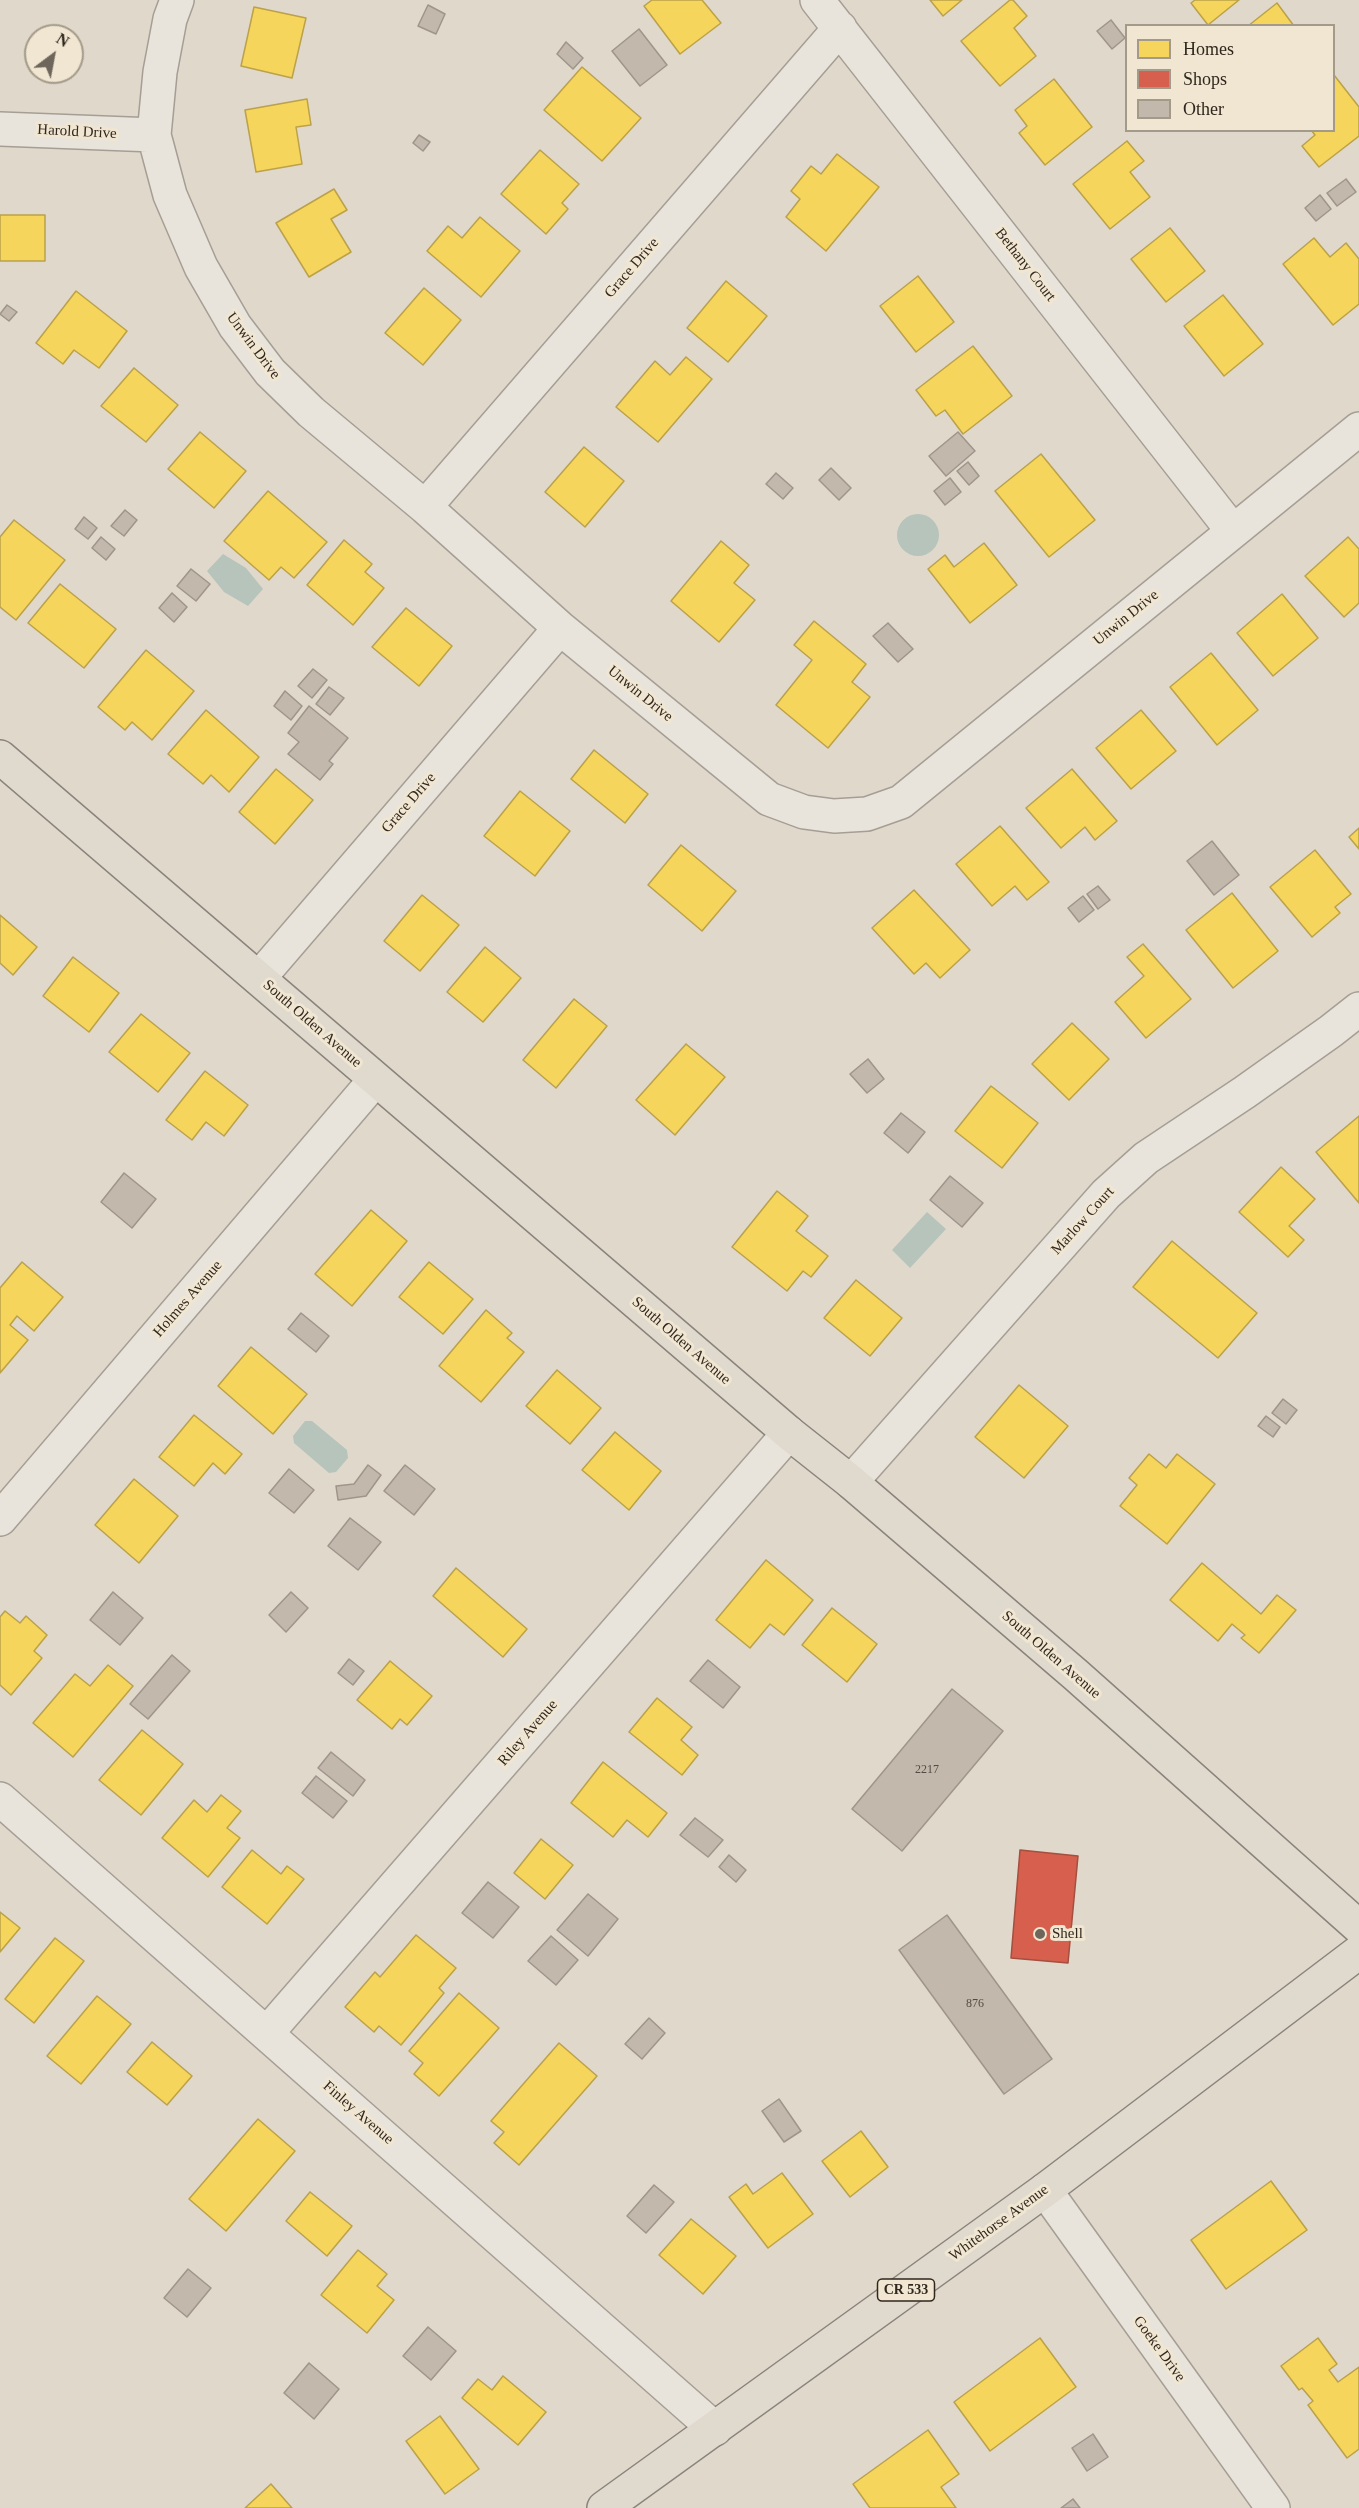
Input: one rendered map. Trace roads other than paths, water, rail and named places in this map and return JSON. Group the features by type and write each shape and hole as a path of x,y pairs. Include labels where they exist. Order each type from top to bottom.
{"main road":[{"name":"South Olden Avenue","path":"0,757 375,1080 1076,1675 1359,1927"},
{"name":"Whitehorse Avenue","path":"604,2508 1046,2190 1359,1952"}],"street":[{"name":"Unwin Drive","path":"177,0 170,19 160,72 154,135 170,195 201,267 234,326 278,380 311,412 425,507 560,628 769,799 804,812 834,816 867,814 902,802 1232,530 1359,429"},
{"name":"Bethany Court","path":"818,0 1232,530"},
{"name":"Grace Drive","path":"425,507 840,28"},
{"name":"Harold Drive","path":"0,129 154,135"},
{"name":"Grace Drive","path":"259,978 560,628"},
{"name":"Marlow Court","path":"851,1482 1106,1194 1146,1158 1245,1092 1359,1009"},
{"name":"Holmes Avenue","path":"0,1519 375,1080"},
{"name":"Riley Avenue","path":"267,2033 789,1433"},
{"name":"Finley Avenue","path":"0,1799 715,2428"},
{"name":"Goeke Drive","path":"1046,2190 1274,2508"}],"place":[{"name":"Shell","path":"1040,1934"}]}
